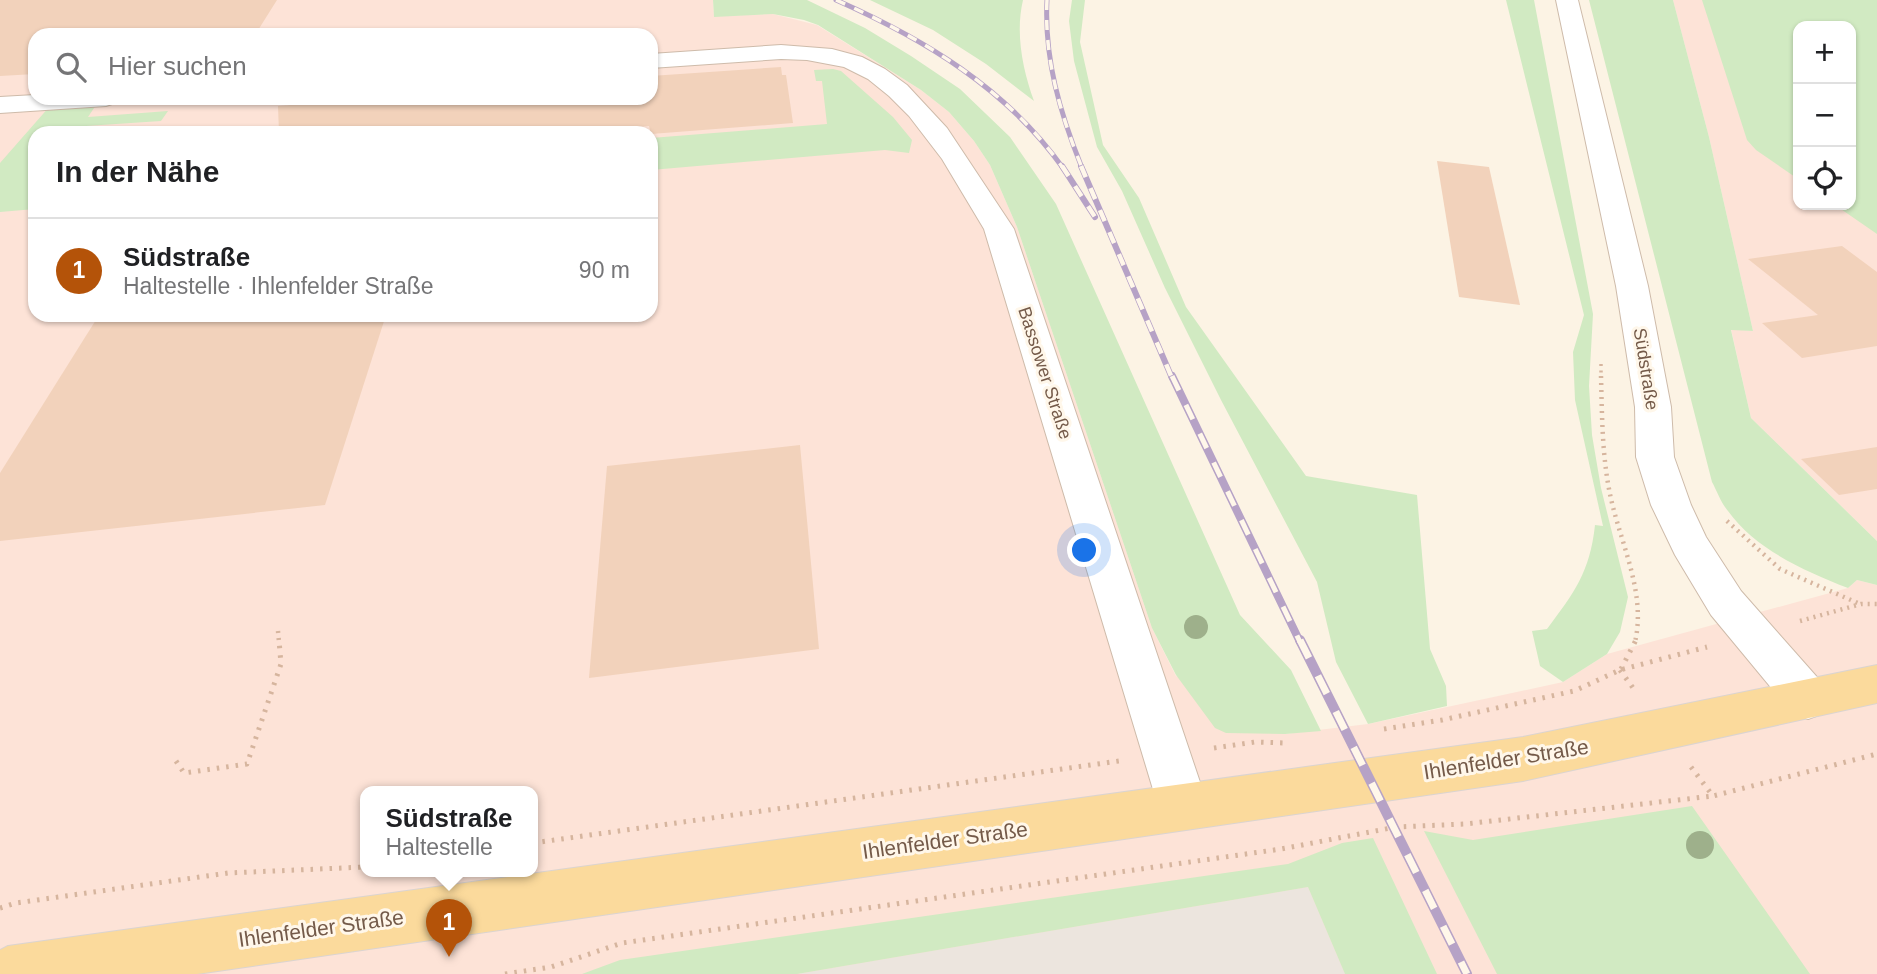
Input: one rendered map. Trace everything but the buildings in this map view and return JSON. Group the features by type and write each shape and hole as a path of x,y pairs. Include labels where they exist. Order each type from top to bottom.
{"main road":[{"name":"Ihlenfelder Straße","path":"8,974 1523,759 1877,684"}],"street":[{"name":"Südstraße","path":"1567,0 1632,286 1653,407 1655,457 1667,493 1689,544 1726,603 1808,699"},
{"name":"Bassower Straße","path":"658,61 775,54 837,58 853,62 882,80 922,116 945,143 999,229 1183,806"},
{"path":"0,105 28,103"}],"path":[{"path":"1378,730 1442,720 1574,691 1620,670 1636,640 1639,600 1608,490 1602,437 1601,352"},
{"path":"176,761 184,774 247,764 281,664 278,631"},
{"path":"538,843 1255,742 1289,743"},
{"path":"505,974 551,967 622,943 1281,849 1339,835 1428,822 1465,824 1713,796"},
{"path":"0,908 16,903 228,873 360,867"}],"shaded area":[{"path":"0,0 713,0 714,16 773,14 817,25 921,90 949,112 990,165 1017,227 1152,628 1176,676 1285,734 1368,724 1563,682 1607,654 1848,588 1857,580 1877,585 1877,974 0,974"},
{"path":"1673,0 1877,0 1877,541 1751,418 1731,329 1753,331 1709,137"},
{"path":"1308,887 1345,974 797,974"}],"green space":[{"path":"713,0 807,0 865,28 960,89 1010,137 1056,204 1240,615 1291,670 1321,731 1285,734 1226,733 1215,728 1176,675 1152,628 1017,227 990,165 974,141 949,112 921,90 818,25 773,14 714,17"},
{"path":"870,0 1023,0 1021,52 1034,101 986,64 933,30"},
{"path":"1072,0 1085,0 1080,42 1103,145 1139,198 1186,307 1306,476 1417,495 1430,649 1446,686 1447,706 1368,724 1336,662 1317,582 1221,400 1165,288 1122,191 1097,147 1074,61 1069,21"},
{"path":"1506,0 1534,0 1593,314 1589,386 1592,435 1601,488 1628,597 1620,632 1607,654 1563,682 1540,666 1532,631 1547,629 1565,604 1585,569 1595,525 1603,526 1575,400 1573,352 1584,315"},
{"path":"1589,0 1673,0 1709,137 1753,331 1731,330 1751,418 1877,541 1877,585 1857,580 1848,588 1782,558 1739,525 1719,497 1712,482"},
{"path":"1702,0 1877,0 1877,234 1842,210 1856,210 1856,21 1793,21 1793,176 1756,150 1747,140"},
{"path":"814,70 841,71 893,117 912,140 909,153 885,150 658,169 658,137 827,124 822,81 816,81"},
{"path":"96,105 88,117 168,111 161,121 32,126 50,106"},
{"path":"28,131 28,210 0,212 0,163"},
{"path":"1692,806 1810,974 1497,974 1424,831 1473,840"},
{"path":"1373,838 1437,974 1345,974 1308,887 797,974 582,974 620,960 1288,864 1342,843"}],"railway":[{"path":"836,0 901,31 961,69 1016,113 1063,168"},
{"path":"1047,0 1048,43 1055,86 1082,168"},
{"path":"1062,166 1095,217"},
{"path":"1081,166 1172,378"},
{"path":"1172,376 1300,642"},
{"path":"1300,640 1467,974"}],"place":[{"name":"Südstraße","path":"449,957"}]}
